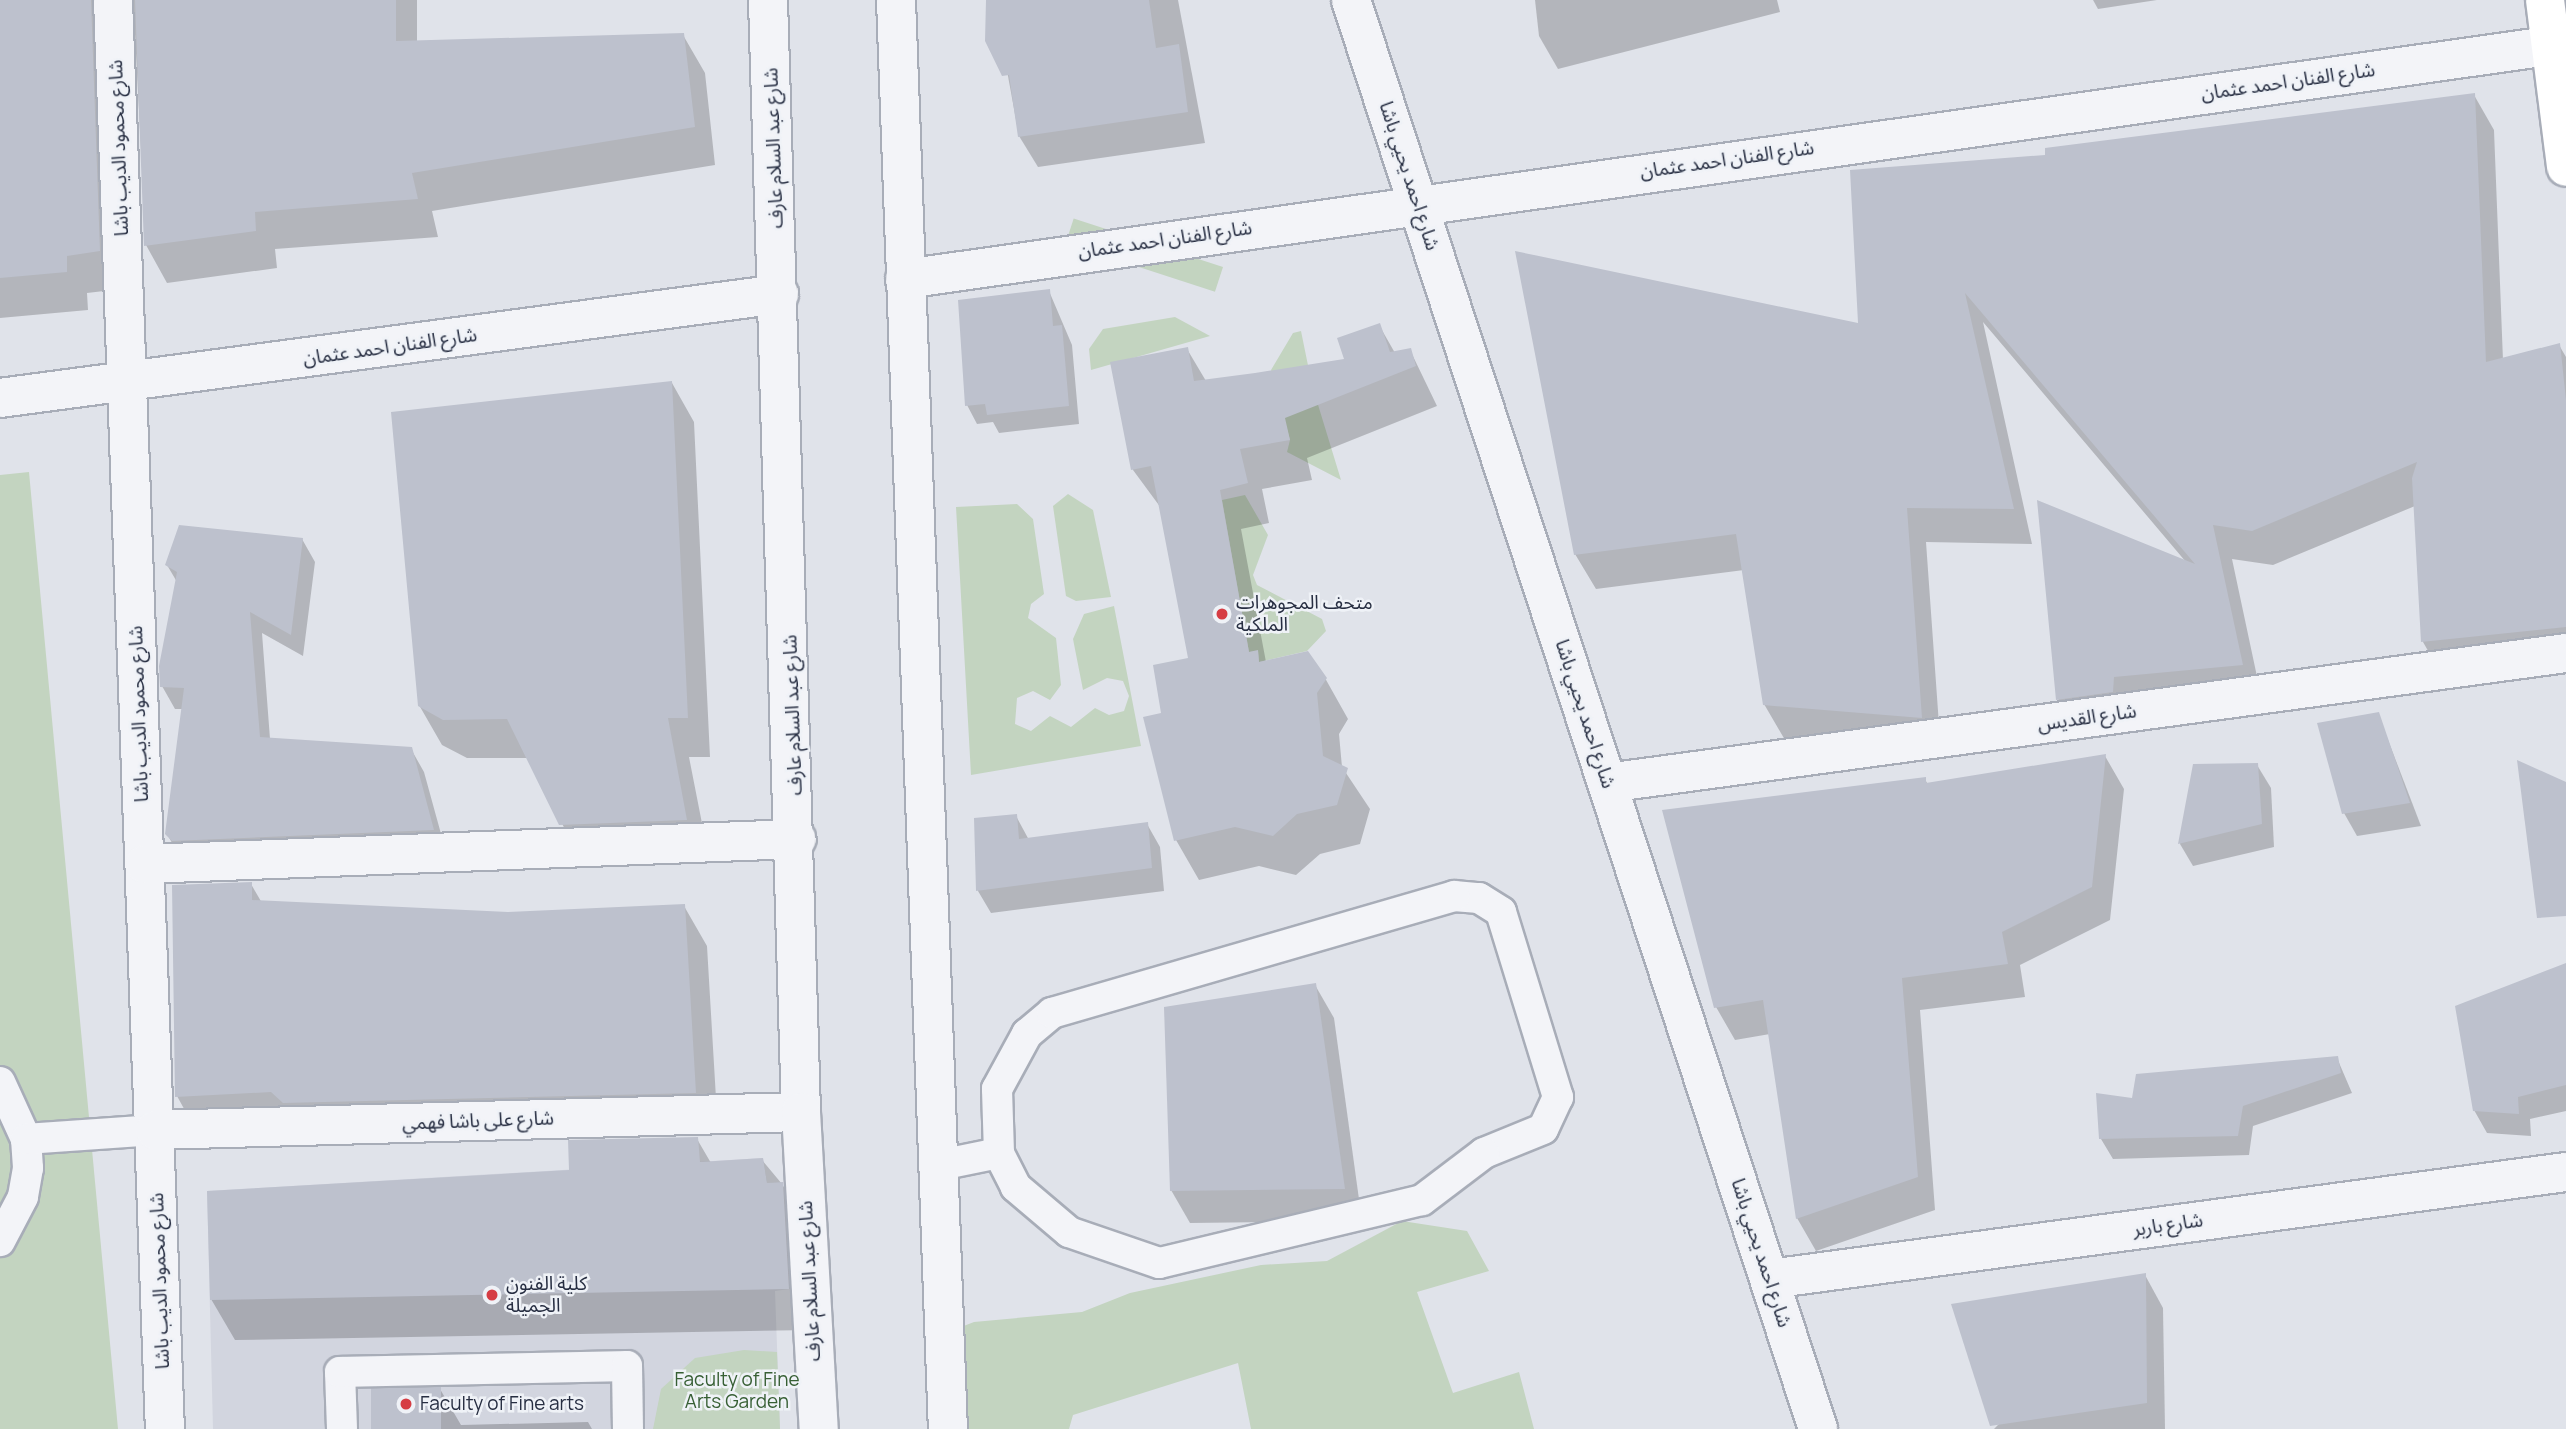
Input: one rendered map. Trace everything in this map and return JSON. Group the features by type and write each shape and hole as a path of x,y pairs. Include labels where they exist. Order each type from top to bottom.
{"main road":[{"path":"2545,0 2566,167"}],"street":[{"name":"شارع محمود الديب باشا","path":"113,0 165,1429"},
{"name":"شارع عبد السلام عارف","path":"768,0 797,839 801,1112 819,1429"},
{"path":"896,0 935,1166 948,1429"},
{"name":"شارع احمد يحيي باشا","path":"1351,0 1818,1429"},
{"name":"شارع الفنان احمد عثمان","path":"905,279 1418,202 2549,46"},
{"name":"شارع الفنان احمد عثمان","path":"0,398 779,293"},
{"name":"شارع القديس","path":"1607,783 2566,653"},
{"path":"145,864 797,839"},
{"name":"شارع على باشا فهمي","path":"155,1130 801,1112"},
{"name":"شارع باربر","path":"1770,1279 2566,1172"}],"lane":[{"path":"1454,896 1479,898 1501,912 1558,1097 1543,1129 1484,1153 1422,1200 1158,1263 1098,1246 1041,1215 1016,1187 999,1153 997,1089 1027,1034 1052,1013 1454,896"},
{"path":"0,1082 26,1139 23,1196 0,1241"},
{"path":"26,1139 155,1130"},
{"path":"935,1166 999,1153"},
{"path":"342,1429 340,1372 627,1366 628,1429"}],"shaded area":[{"name":"كلية الفنون الجميلة","path":"763,1158 767,1183 791,1182 796,1288 775,1291 780,1429 213,1429 207,1191"}],"green space":[{"path":"1074,218 1223,267 1215,292 1066,243"},
{"path":"1175,317 1210,336 1091,370 1089,349 1103,329"},
{"path":"1301,331 1312,385 1341,480 1287,452 1290,440 1271,370 1293,333"},
{"path":"29,472 118,1429 0,1429 0,475"},
{"path":"1068,494 1093,510 1111,597 1076,601 1066,596 1053,506"},
{"path":"1245,495 1268,535 1253,575 1257,585 1322,619 1326,631 1307,651 1259,662 1258,651 1249,652 1222,500"},
{"path":"1017,504 1033,519 1044,594 1031,604 1028,618 1056,638 1061,685 1050,700 1033,691 1017,698 1015,724 1031,731 1050,716 1071,727 1095,708 1109,715 1124,711 1129,696 1123,681 1107,678 1083,690 1073,639 1084,614 1114,606 1141,746 971,775 956,507"},
{"path":"1402,1221 1467,1231 1489,1271 1417,1292 1453,1393 1519,1372 1534,1429 1251,1429 1238,1363 1073,1415 1069,1429 951,1429 943,1334 974,1322 1082,1312 1130,1293 1261,1265 1327,1261"},
{"name":"Faculty of Fine Arts Garden","path":"744,1350 777,1352 780,1429 653,1429 661,1389 695,1358"}],"building":[{"path":"0,0 91,0 100,251 67,256 67,272 0,278"},
{"path":"135,0 396,0 396,41 684,33 695,127 412,173 418,199 255,212 256,231 144,246"},
{"path":"986,0 1149,0 1156,48 1179,44 1188,112 1018,137 1009,75 1002,76 985,41"},
{"path":"2475,93 2486,362 2560,343 2566,400 2566,627 2421,642 2412,478 2417,462 2252,531 2213,525 2243,665 2114,677 2113,692 2056,700 2037,500 2195,564 1965,293 2014,509 1907,508 1922,718 1763,705 1736,534 1574,555 1515,251 1858,323 1850,170 2045,155 2045,148"},
{"path":"1050,289 1053,326 1062,325 1069,406 987,415 985,404 965,406 958,300"},
{"name":"متحف المجوهرات الملكية","path":"1380,323 1390,352 1411,348 1416,366 1285,418 1290,440 1240,449 1248,483 1220,490 1249,652 1258,650 1259,662 1308,651 1327,678 1317,693 1323,756 1348,768 1337,805 1297,814 1273,836 1235,827 1174,841 1143,717 1161,713 1153,665 1188,658 1151,466 1131,470 1110,362 1188,347 1194,381 1255,373 1344,359 1337,338"},
{"path":"672,381 688,718 668,718 687,820 559,825 507,719 443,720 418,706 391,412"},
{"path":"179,525 303,538 291,635 250,612 260,737 412,747 434,830 172,841 165,834 184,688 160,687 159,666 177,572 165,565"},
{"path":"2379,712 2410,803 2342,814 2317,723"},
{"path":"2106,754 2092,887 2002,932 2008,964 1902,978 1918,1177 1796,1219 1763,1000 1714,1008 1662,810 1926,777 1926,783"},
{"path":"2517,760 2566,782 2566,916 2537,918"},
{"path":"2258,763 2262,824 2178,844 2193,764"},
{"path":"1017,814 1019,839 1148,822 1152,868 976,891 974,818"},
{"path":"252,882 252,900 508,912 685,904 696,1093 283,1103 271,1092 175,1097 172,885"},
{"path":"2566,963 2566,1085 2518,1097 2519,1114 2473,1111 2455,1006"},
{"path":"1316,983 1345,1189 1170,1191 1164,1007"},
{"path":"2338,1056 2341,1073 2243,1106 2238,1136 2099,1139 2096,1093 2132,1098 2136,1074"},
{"path":"698,1137 700,1162 763,1158 767,1183 783,1182 789,1289 210,1300 207,1191 569,1170 568,1140"},
{"path":"2146,1273 2147,1403 1990,1426 1951,1304"},
{"name":"Faculty of Fine arts","path":"371,1387 441,1387 441,1429 371,1429"}],"place":[{"name":"متحف المجوهرات الملكية","path":"1222,614"},
{"name":"كلية الفنون الجميلة","path":"492,1295"},
{"name":"Faculty of Fine arts","path":"406,1404"}]}
